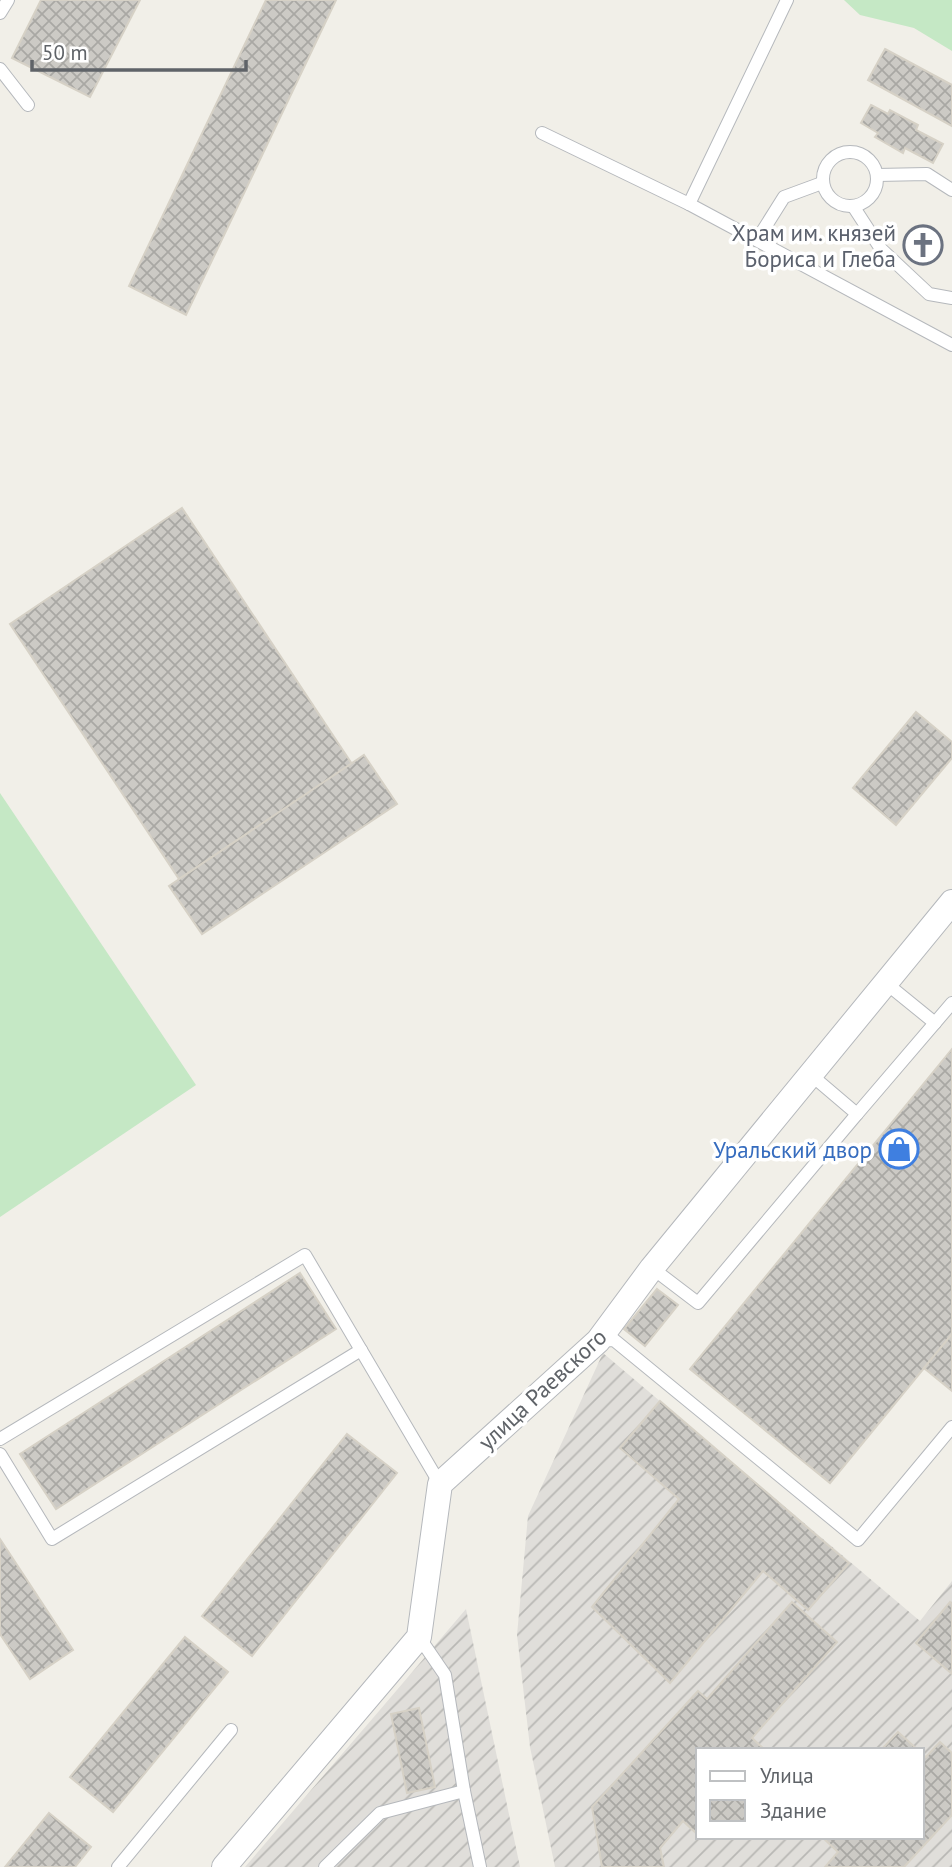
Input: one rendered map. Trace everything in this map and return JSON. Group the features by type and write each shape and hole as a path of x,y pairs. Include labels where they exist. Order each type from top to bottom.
{"street":[{"name":"улица Раевского","path":"440,1484 598,1341 652,1268 952,902"},
{"path":"224,1867 419,1637 440,1484"}],"lane":[{"path":"0,13 8,0"},
{"path":"689,204 786,0"},
{"path":"0,69 28,106"},
{"path":"542,133 689,204 952,345"},
{"path":"853,206 872,195 877,175 866,156 845,151 827,162 822,183 833,201 853,206 881,249 929,294 952,298"},
{"path":"877,175 927,174 952,190"},
{"path":"757,240 784,197 822,183"},
{"path":"887,984 935,1023"},
{"path":"652,1268 698,1303 952,1003"},
{"path":"810,1074 856,1114"},
{"path":"0,1439 304,1255 440,1484"},
{"path":"598,1341 614,1340 858,1540 952,1427"},
{"path":"0,1454 52,1539 361,1350"},
{"path":"419,1637 445,1675 464,1791 480,1867"},
{"path":"118,1867 231,1730"},
{"path":"325,1867 380,1813 464,1791"}],"shaded area":[{"path":"603,1353 920,1621 952,1581 952,1867 555,1867 530,1747 517,1635 528,1516"},
{"path":"466,1609 520,1867 245,1867 379,1711"}],"green space":[{"path":"844,0 952,0 952,51 914,28 860,15"},
{"path":"0,793 196,1085 0,1217"}],"building":[{"path":"41,0 140,0 90,97 12,58"},
{"path":"266,0 336,0 186,315 129,286"},
{"path":"885,49 952,85 952,126 868,80"},
{"path":"871,105 888,114 890,110 918,125 916,130 943,144 933,163 905,148 903,153 875,137 878,133 861,123"},
{"path":"182,508 352,764 179,879 10,624"},
{"path":"916,712 952,742 952,758 896,825 853,788"},
{"path":"364,755 397,804 202,934 169,886"},
{"path":"952,1049 952,1334 830,1483 690,1369"},
{"path":"300,1273 336,1329 56,1509 20,1454"},
{"path":"657,1289 678,1305 645,1346 624,1329"},
{"path":"952,1334 952,1391 924,1368"},
{"path":"660,1401 849,1563 808,1610 763,1571 670,1683 592,1607 679,1499 620,1448"},
{"path":"347,1434 397,1473 252,1656 202,1616"},
{"path":"0,1539 73,1650 30,1679 0,1634"},
{"path":"792,1602 837,1642 752,1738 763,1748 696,1748 696,1833 683,1821 660,1848 664,1867 602,1867 592,1807 698,1691 707,1699"},
{"path":"950,1602 952,1604 952,1674 916,1643"},
{"path":"185,1637 228,1672 113,1812 70,1777"},
{"path":"419,1708 435,1787 407,1793 391,1714"},
{"path":"898,1732 916,1748 883,1748"},
{"path":"940,1742 952,1753 952,1815 904,1867 825,1867 838,1852 824,1839 924,1839 924,1756 926,1757"},
{"path":"49,1813 91,1847 75,1867 5,1867"}],"place":[{"name":"Храм им. князей Бориса и Глеба","path":"923,245"},
{"name":"Уральский двор","path":"899,1149"}]}
